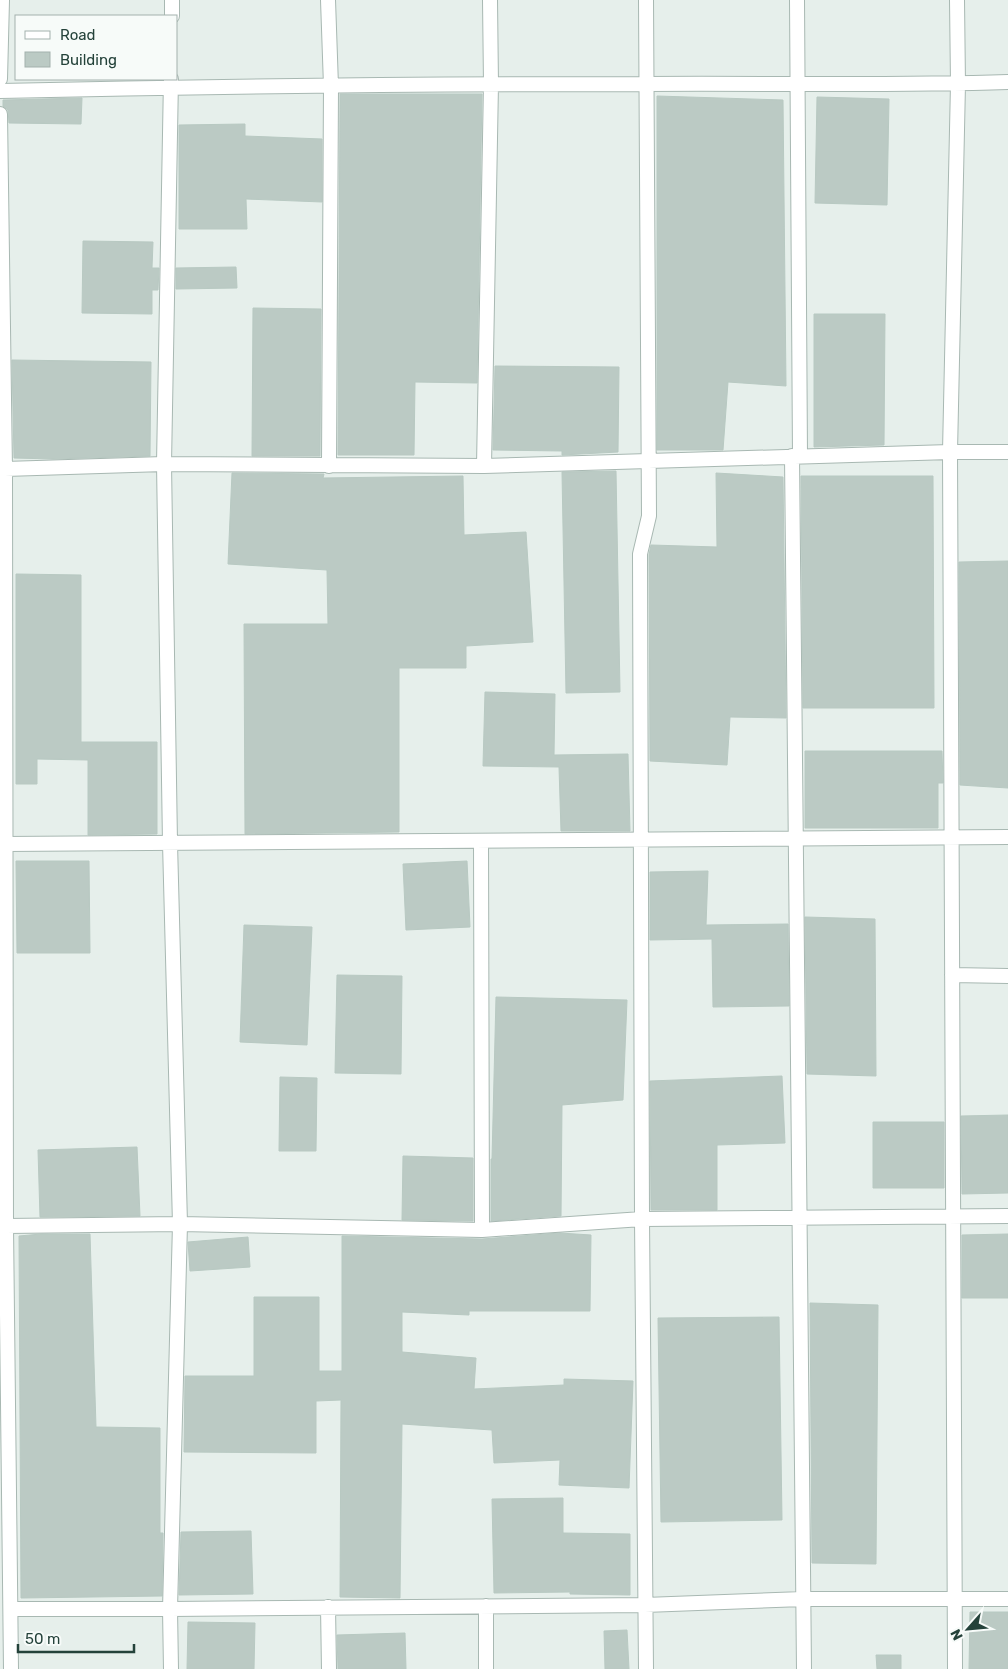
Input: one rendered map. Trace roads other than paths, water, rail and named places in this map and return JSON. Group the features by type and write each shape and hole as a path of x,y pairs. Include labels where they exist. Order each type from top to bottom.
{"street":[{"path":"0,79 2,0"},
{"path":"172,0 172,15"},
{"path":"328,0 331,86 329,466"},
{"path":"484,466 491,84 490,0"},
{"path":"646,0 649,516 640,554 642,1219 646,1669"},
{"path":"797,0 795,839 801,1219 804,1669"},
{"path":"955,1669 950,452 958,84 957,0"},
{"path":"0,91 172,83 331,86 958,84 1008,82"},
{"path":"171,1669 170,1609 180,1224 170,843 164,464 172,83"},
{"path":"0,114 6,469 3,578 5,844 2,971 3,1148 12,1609 11,1669"},
{"path":"6,469 164,464 484,466 796,456 1008,452"},
{"path":"5,844 1008,837"},
{"path":"481,841 482,1230"},
{"path":"952,975 1008,976"},
{"path":"6,1226 180,1224 482,1230 642,1219 1008,1216"},
{"path":"12,1609 645,1605 803,1598 1008,1599"},
{"path":"486,1606 486,1669"},
{"path":"328,1607 329,1669"}]}
